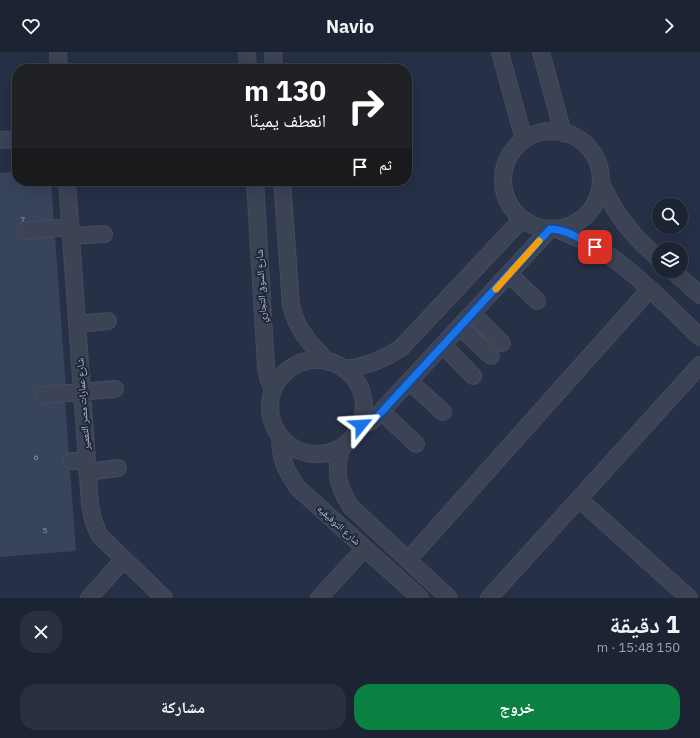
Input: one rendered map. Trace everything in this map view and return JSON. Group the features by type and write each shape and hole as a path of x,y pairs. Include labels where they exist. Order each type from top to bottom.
{"street":[{"path":"58,52 59,64"},
{"path":"247,52 248,64"},
{"path":"273,52 274,64"},
{"path":"500,52 524,140"},
{"path":"541,52 563,133"},
{"path":"361,425 370,422 382,412 509,274 553,229 573,224 587,214 594,205 599,195 601,184 597,161 591,151 584,143 574,136 550,131 536,134 524,140 515,149 508,160 504,173 504,186 507,198 513,210 522,219 535,226 553,229 577,237 608,255 632,274 700,336"},
{"path":"0,140 12,139"},
{"path":"601,184 614,209 629,230 652,252"},
{"name":"شارع عمارات مصر التعمير","path":"67,186 82,397 82,470 93,520 99,535 164,598"},
{"name":"شارع السوق التجاري","path":"255,186 266,368 268,378 273,389"},
{"path":"282,186 293,316 303,335 326,361"},
{"path":"344,369 358,368 371,364 392,355 401,348 522,219"},
{"path":"24,231 105,239"},
{"path":"509,274 537,301"},
{"path":"681,278 700,295"},
{"path":"408,560 650,290"},
{"path":"473,314 502,343"},
{"path":"77,319 107,316"},
{"path":"460,327 491,356"},
{"path":"443,345 474,376"},
{"path":"305,361 326,361 344,369 358,384 364,404 361,425 354,436 341,448 328,453 315,455 301,453 289,446 280,437 272,422 269,406 273,389 282,376 294,365 305,361"},
{"path":"489,598 700,365"},
{"path":"410,382 443,412"},
{"path":"44,395 82,397 115,394"},
{"path":"382,412 416,444"},
{"name":"شارع التوفيقيه","path":"280,437 280,452 284,465 298,488 420,598"},
{"name":"شارع التوفيقيه","path":"341,448 337,473 339,485 344,497 351,507 449,598"},
{"path":"82,470 118,468"},
{"path":"579,499 689,598"},
{"path":"319,598 365,548"},
{"path":"89,598 124,559"}],"building":[{"path":"12,172 12,186 51,186 66,389 39,391 40,403 65,401 76,551 0,557 0,173"}],"slow traffic":[{"path":"496,289 539,241"}],"route":[{"path":"361,425 376,418 550,229 557,229 577,237 595,247"}]}
